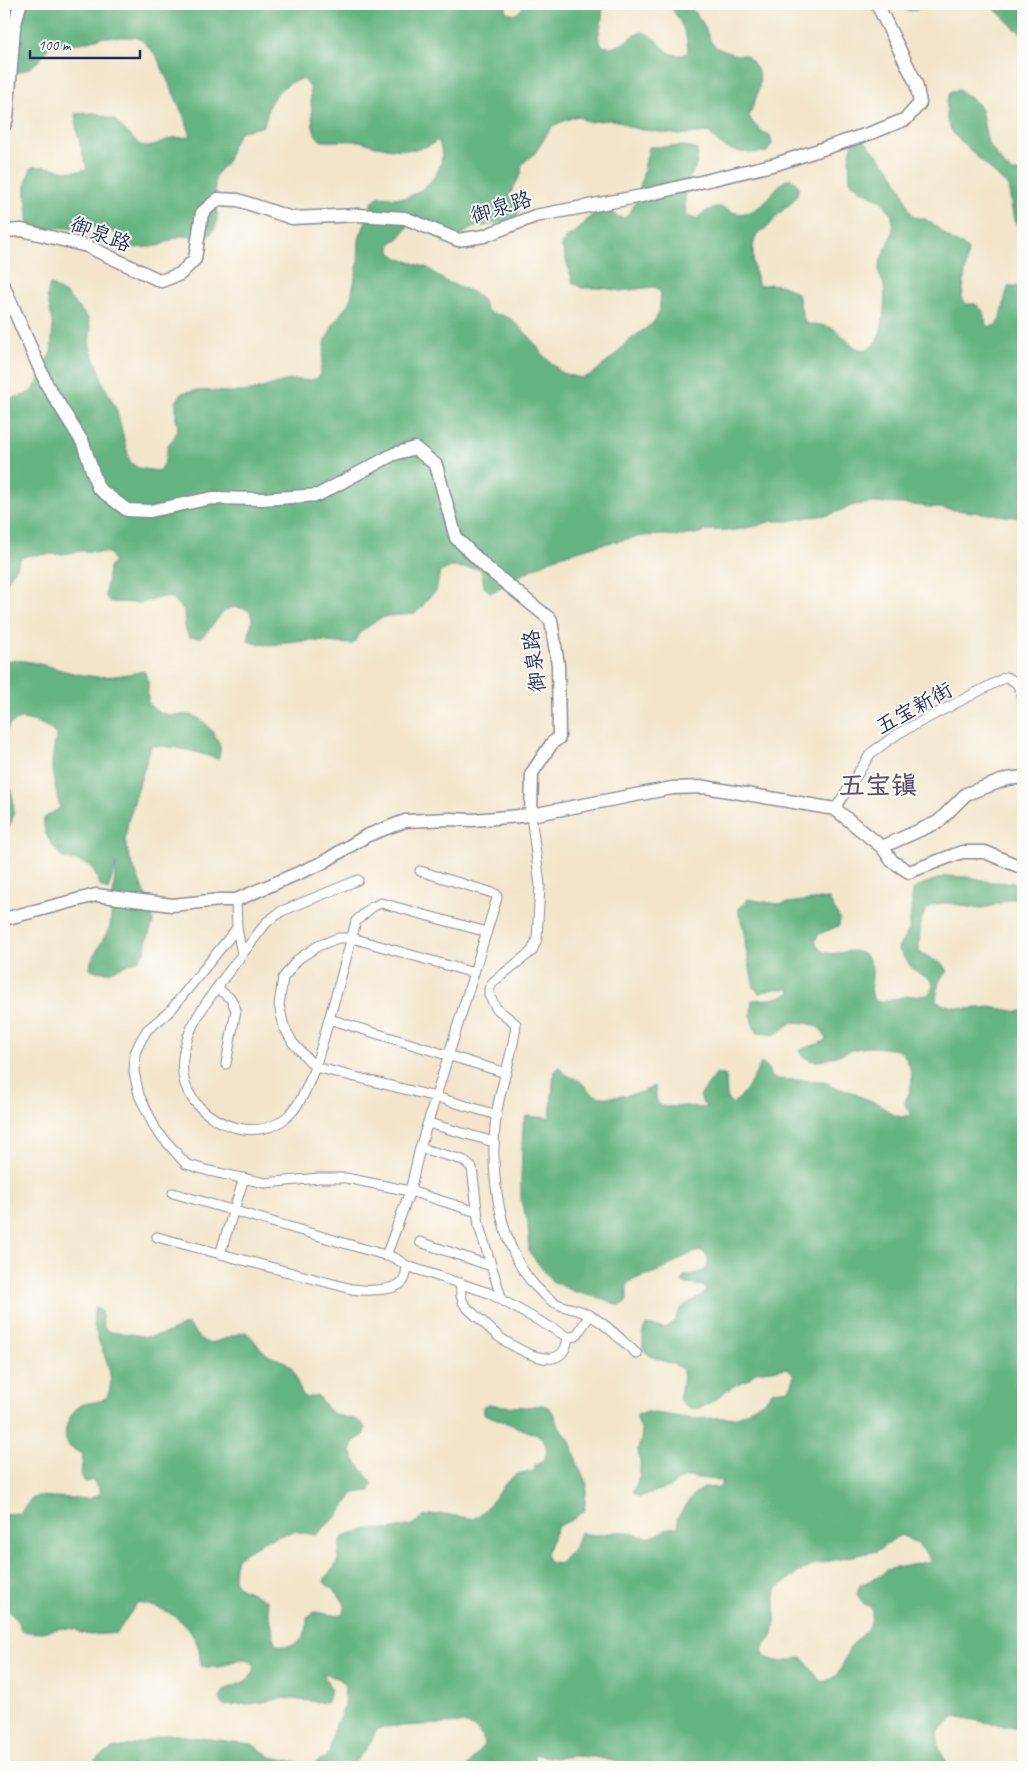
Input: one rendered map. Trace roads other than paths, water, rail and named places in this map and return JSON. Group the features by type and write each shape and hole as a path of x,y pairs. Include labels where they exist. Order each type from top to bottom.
{"street":[{"path":"4,126 14,28 20,4"},
{"name":"御泉路","path":"4,231 22,230 87,246 160,281 180,274 195,258 202,213 218,199 238,200 292,218 358,215 405,218 458,240 484,236 535,216 642,196 776,164 874,132 906,119 920,103 916,83 877,4"},
{"name":"御泉路","path":"4,287 47,385 84,443 98,488 127,510 150,511 212,498 263,499 318,495 394,454 415,448 436,465 456,538 486,567 551,620 558,664 559,738 552,743 532,773 531,815"},
{"name":"五宝新街","path":"835,809 871,753 899,734 1006,678 1013,680 1020,686 1023,700"},
{"path":"882,847 938,822 966,794 1007,779 1023,777"},
{"path":"4,919 96,895 172,906 236,900 322,863 366,836 405,822 450,819 472,820 531,815 680,787 706,787 835,809 882,847 892,861 909,872 962,852 985,852 1023,868"},
{"path":"531,815 540,885 538,939 532,951 493,982 488,989 496,1008 516,1024 514,1041 496,1115 493,1152 502,1225 512,1249 529,1280 553,1302 590,1315 637,1354"},
{"path":"386,1256 410,1191 420,1148 497,898 496,894 420,871"},
{"path":"358,880 282,911 267,922 196,1017 184,1050 181,1070 191,1098 220,1122 244,1130 268,1127 282,1121 291,1113 302,1097 315,1067 356,921 372,907 381,903 486,932"},
{"path":"236,900 237,928 242,954"},
{"path":"237,928 170,1011 147,1030 135,1053 134,1072 139,1095 156,1130 186,1164 208,1171 265,1183 319,1178 346,1178 410,1191 477,1212"},
{"path":"474,973 352,938 338,938 318,946 298,959 284,978 280,1005 284,1027 293,1043 315,1067 436,1097 496,1115"},
{"path":"217,988 231,999 236,1010 226,1064"},
{"path":"329,1019 506,1073"},
{"path":"428,1123 494,1142"},
{"path":"420,1148 463,1160 472,1168 479,1226 502,1300"},
{"path":"220,1254 244,1178"},
{"path":"173,1193 395,1258 407,1266 489,1293 568,1337 576,1336 590,1315"},
{"path":"156,1237 352,1289 369,1291 400,1285 405,1279 407,1266"},
{"path":"420,1242 492,1266"},
{"path":"461,1283 460,1291 464,1303 469,1309 501,1338 525,1352 546,1359 554,1359 561,1355 567,1347 568,1337"}],"district":[{"name":"五宝镇","path":"878,785"}]}
